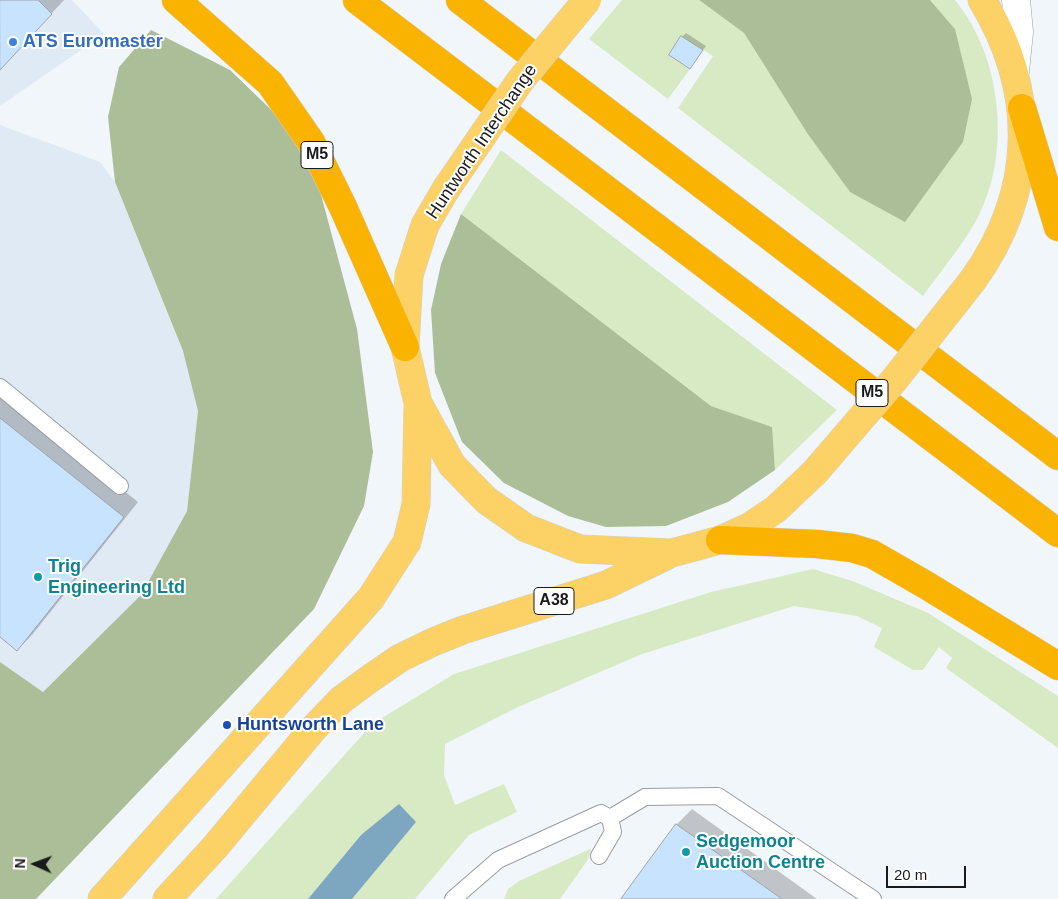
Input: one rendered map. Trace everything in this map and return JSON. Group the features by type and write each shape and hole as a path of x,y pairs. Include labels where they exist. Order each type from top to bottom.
{"highway":[{"name":"M5","path":"176,0 270,83 311,142 343,207 405,347"},
{"name":"M5","path":"357,0 1058,533"},
{"path":"460,0 1058,456"},
{"path":"1022,108 1058,227"},
{"path":"720,540 817,544 852,548 872,554 934,589 1058,666"}],"main road":[{"name":"Huntworth Interchange","path":"587,0 520,81 446,189 425,225 408,275 405,347 418,402 452,465 486,500 526,528 580,549 672,553 720,540 748,527 776,509 815,472 895,379 986,261 1006,223 1021,168 1022,108 1015,71 996,23 982,0"},
{"path":"102,899 371,598 402,550 407,542 416,504 418,402"},
{"name":"A38","path":"168,899 216,847 313,729 341,700 400,658 463,630 606,585 672,553"}],"street":[{"path":"1015,71 1019,32 1016,0"}],"lane":[{"path":"0,387 120,486"},
{"path":"610,818 645,797 718,796 873,899"},
{"path":"453,899 498,860 601,813 610,818 613,832 599,856"}],"shaded area":[{"path":"0,0 72,0 104,34 0,106"},
{"path":"0,125 100,162 115,182 183,351 198,411 187,511 141,595 43,692 0,662"}],"green space":[{"path":"622,0 699,0 744,33 807,133 850,192 955,29 930,0 955,0 971,23 983,49 992,77 997,106 998,136 995,165 988,193 977,219 958,249 923,296 678,108 713,56 681,36 669,55 690,69 668,99 589,39"},
{"path":"699,0 930,0 955,29 972,99 963,142 905,222 850,192 807,133 744,33"},
{"path":"151,30 230,70 293,131 320,191 357,329 373,452 364,506 314,609 36,899 0,899 0,662 43,692 141,595 187,511 198,411 183,351 115,182 108,117 119,67"},
{"path":"501,150 837,410 775,470 771,427 711,406 461,214"},
{"path":"461,214 711,406 772,427 775,470 728,502 666,526 606,527 568,516 504,483 462,442 435,373 431,310 441,264"},
{"path":"813,569 855,582 928,613 1058,696 1058,748 946,668 952,658 939,647 923,670 913,670 874,647 882,628 857,616 794,606 642,654 516,708 445,744 444,775 455,805 504,784 517,812 469,835 415,899 352,899 415,822 361,835 308,899 216,899 372,724 454,674 711,592"},
{"path":"590,849 587,861 560,899 504,899 508,889 519,881"}],"water":[{"path":"399,804 416,822 352,899 308,899 361,835"}],"building":[{"name":"ATS Euromaster","path":"0,0 38,0 52,14 0,70"},
{"path":"681,36 703,50 690,69 669,55"},
{"name":"Trig Engineering Ltd","path":"0,418 124,517 17,651 0,637"},
{"name":"Sedgemoor Auction Centre","path":"676,824 782,899 621,899"}],"place":[{"name":"ATS Euromaster","path":"13,42"},
{"name":"Trig Engineering Ltd","path":"38,577"},
{"name":"Huntsworth Lane","path":"227,725"},
{"name":"Sedgemoor Auction Centre","path":"686,852"}]}
